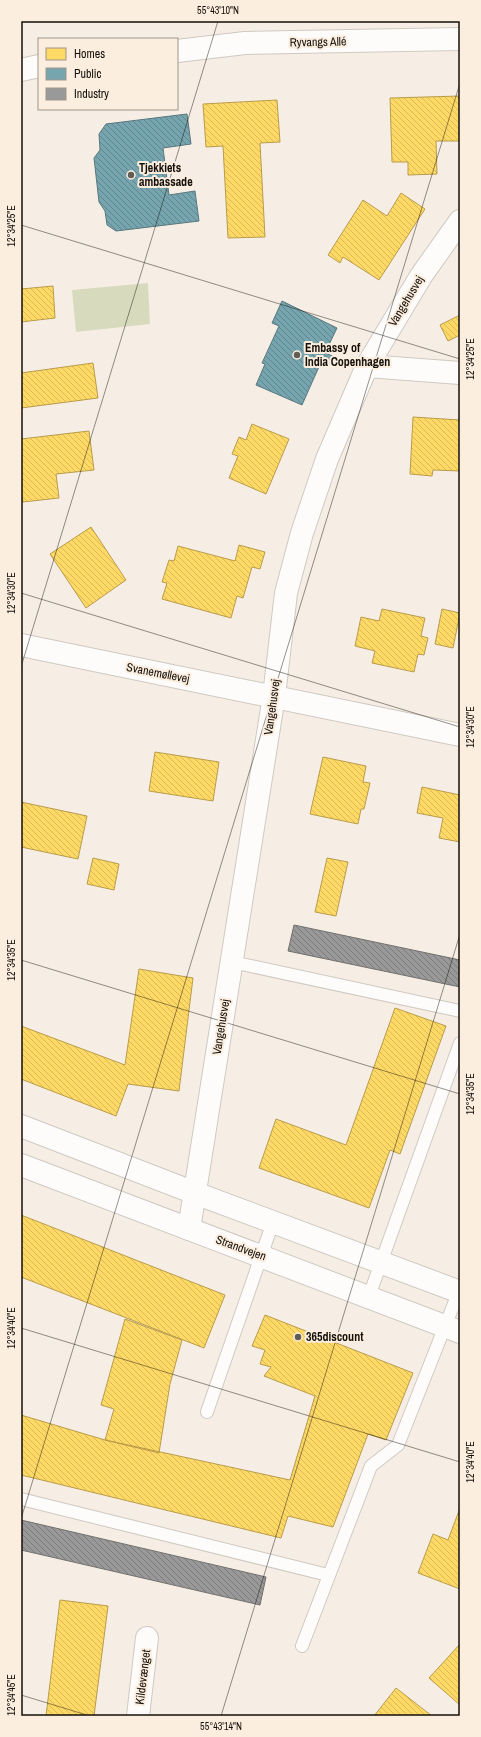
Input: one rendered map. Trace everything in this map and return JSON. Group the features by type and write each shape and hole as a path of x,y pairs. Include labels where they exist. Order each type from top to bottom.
{"street":[{"name":"Ryvangs Allé","path":"178,51 245,43 460,39"},
{"path":"21,70 38,66"},
{"name":"Vangehusvej","path":"189,1229 274,696 286,593 302,532 327,459 367,366 421,276 460,221"},
{"path":"367,366 460,373"},
{"name":"Svanemøllevej","path":"21,645 460,735"},
{"path":"21,1126 381,1263 460,1291"},
{"name":"Strandvejen","path":"21,1165 453,1329"},
{"name":"Kildevænget","path":"138,1716 147,1638"}],"lane":[{"path":"232,962 460,1011"},
{"path":"369,1296 460,1043"},
{"path":"207,1412 273,1222"},
{"path":"302,1646 371,1466 398,1445 453,1329 460,1291"},
{"path":"21,1499 328,1576"}],"green space":[{"path":"148,283 150,324 76,332 72,290"}],"building: Homes":[{"path":"460,96 460,141 436,141 437,174 408,175 408,162 392,162 390,98"},
{"path":"277,100 280,142 260,143 265,237 228,238 223,146 206,147 203,104"},
{"path":"401,193 425,209 379,280 343,257 340,263 328,255 363,200 387,216"},
{"path":"53,286 55,318 21,322 21,289"},
{"path":"460,315 460,335 448,341 440,325"},
{"path":"93,363 98,398 21,408 21,373"},
{"path":"413,417 460,420 460,471 433,470 432,476 410,474"},
{"path":"252,424 289,439 266,494 229,478 238,456 232,454 239,437 246,440"},
{"path":"89,431 94,470 56,474 59,498 23,502 21,488 21,439"},
{"path":"91,527 126,580 86,608 50,554"},
{"path":"239,545 265,552 260,569 252,567 243,598 237,596 231,618 162,599 167,583 162,582 169,560 174,561 178,546 235,561"},
{"path":"382,609 425,618 421,636 428,638 424,655 418,654 414,672 372,663 375,651 355,646 361,617 379,621"},
{"path":"442,609 460,613 453,648 435,644"},
{"path":"155,752 219,762 213,801 149,791"},
{"path":"323,757 366,766 363,782 370,783 364,809 361,809 358,824 310,814"},
{"path":"422,787 460,795 460,842 439,838 443,818 417,813"},
{"path":"21,802 87,816 78,859 21,847"},
{"path":"93,858 119,864 114,890 87,884"},
{"path":"327,858 348,862 336,916 315,912"},
{"path":"139,969 193,978 179,1091 128,1084 116,1116 21,1079 21,1026 125,1065"},
{"path":"395,1008 446,1026 400,1154 390,1150 369,1208 259,1168 276,1119 346,1145"},
{"path":"21,1215 225,1295 204,1348 21,1277"},
{"path":"265,1315 413,1373 386,1440 368,1434 333,1527 288,1516 281,1538 21,1475 21,1415 105,1440 290,1480 315,1396 264,1376 271,1367 260,1364 265,1350 252,1346"},
{"path":"125,1319 182,1340 170,1384 159,1453 105,1440 114,1409 101,1405"},
{"path":"460,1508 460,1589 418,1573 433,1534 448,1540"},
{"path":"60,1600 108,1606 94,1716 46,1716"},
{"path":"460,1644 460,1705 429,1678"},
{"path":"396,1688 432,1716 374,1716"}],"building: Public":[{"name":"Tjekkiets ambassade","path":"187,114 191,144 163,148 169,195 195,191 199,221 116,231 107,225 105,211 99,202 94,158 100,150 99,134 106,124"},
{"name":"Embassy of India Copenhagen","path":"282,301 337,328 325,353 335,357 332,364 322,360 302,405 256,385 265,364 262,363 279,326 272,323"}],"building: Industry":[{"path":"294,925 460,960 460,987 288,951"},
{"path":"21,1520 266,1577 260,1605 21,1550"}],"place":[{"name":"Tjekkiets ambassade","path":"131,175"},
{"name":"Embassy of India Copenhagen","path":"297,355"},
{"name":"365discount","path":"298,1337"}]}
